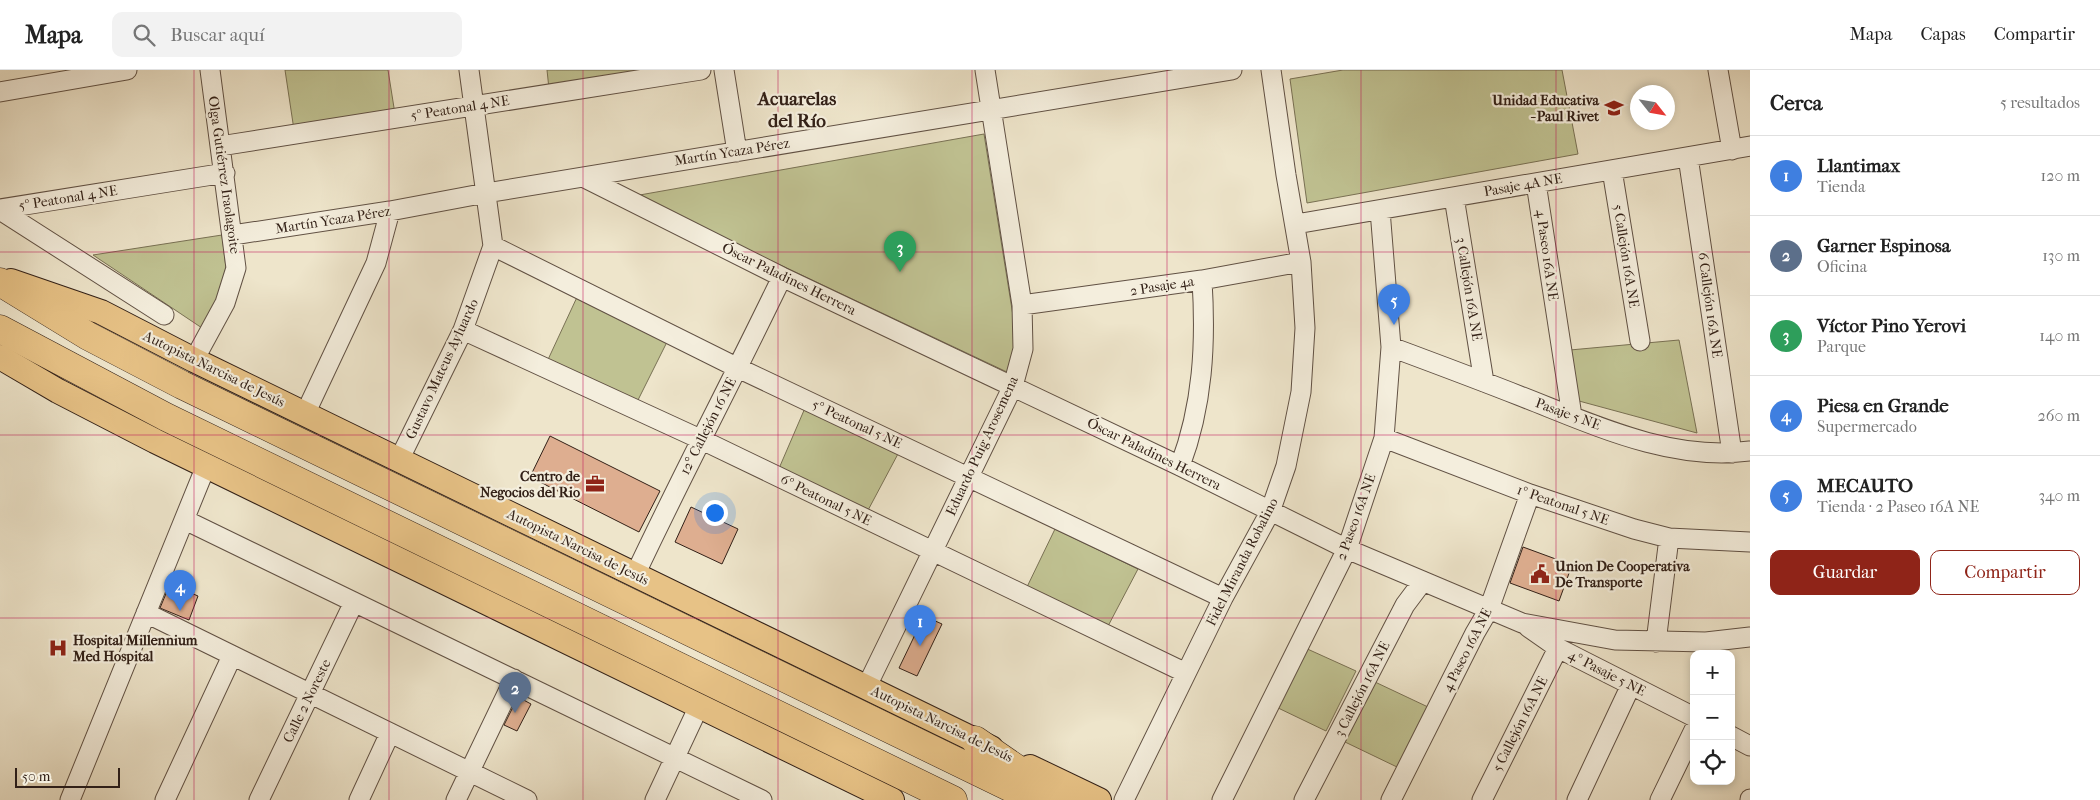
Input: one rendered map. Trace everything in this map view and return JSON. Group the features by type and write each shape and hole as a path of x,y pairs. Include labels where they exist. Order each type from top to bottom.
{"highway":[{"name":"Autopista Narcisa de Jesús","path":"0,282 88,336 182,385 1036,800"},
{"path":"0,330 166,417 953,800"},
{"path":"975,740 1062,800"}],"main road":[{"name":"Autopista Narcisa de Jesús","path":"0,278 92,309 1098,800"},
{"path":"0,357 58,391 206,466 892,800"}],"street":[{"path":"0,92 127,70"},
{"name":"Olga Gutiérrez Iraolagoite","path":"194,360 225,303 236,268 210,70"},
{"name":"Gustavo Mateus Ayluardo","path":"399,460 463,330 493,246 469,70"},
{"name":"5º Peatonal 4 NE","path":"220,146 701,70"},
{"path":"724,70 737,152"},
{"name":"Eduardo Puig Arosemena","path":"866,688 1013,386 1023,349 1022,305 985,70"},
{"name":"Martín Ycaza Pérez","path":"233,235 390,211 486,193 1232,70"},
{"name":"Fidel Miranda Robalino","path":"1124,800 1223,598 1270,512 1286,466 1301,392 1305,328 1301,262 1271,70"},
{"path":"1718,70 1741,148"},
{"name":"Pasaje 4A NE","path":"1296,224 1741,148"},
{"name":"6 Callejón 16A NE","path":"1688,157 1741,452"},
{"name":"5 Callejón 16A NE","path":"1612,170 1640,341"},
{"name":"5º Peatonal 4 NE","path":"0,209 225,173"},
{"name":"Óscar Paladines Herrera","path":"583,177 782,277 1180,466 1347,549 1522,623 1615,640 1706,642 1750,637"},
{"name":"4 Paseo 16A NE","path":"1536,183 1572,416"},
{"name":"3 Callejón 16A NE","path":"1454,197 1484,382"},
{"path":"0,209 164,315"},
{"name":"2 Paseo 16A NE","path":"1222,800 1347,549 1384,438 1391,347 1380,210"},
{"path":"305,414 376,263 390,211"},
{"name":"5º Peatonal 5 NE","path":"493,246 738,368 1223,598"},
{"name":"2 Pasaje 4a","path":"1022,305 1202,280 1301,262"},
{"name":"12° Callejón 16 NE","path":"635,575 700,439 738,368 782,277"},
{"path":"1180,466 1192,436 1200,387 1205,332 1202,280"},
{"name":"6º Peatonal 5 NE","path":"463,330 700,439 1186,673"},
{"name":"Pasaje 5 NE","path":"1391,347 1572,416 1648,442 1703,454 1741,452"},
{"name":"1º Peatonal 5 NE","path":"1384,438 1530,494 1634,529 1669,538 1750,542"},
{"path":"70,800 206,466"},
{"name":"4 Paseo 16A NE","path":"1391,800 1489,609 1530,494"},
{"path":"185,520 762,800"},
{"path":"1656,642 1669,538"},
{"name":"3 Callejón 16A NE","path":"1304,800 1405,605 1423,581"},
{"name":"Calle 2 Noreste","path":"259,800 354,602"},
{"path":"146,613 527,800"},
{"name":"4º Pasaje 5 NE","path":"1522,623 1558,648 1690,715"},
{"name":"5 Callejón 16A NE","path":"1482,800 1558,648"},
{"path":"165,800 232,656"},
{"path":"456,800 514,680"},
{"path":"1577,800 1631,685"},
{"path":"655,800 699,706"},
{"path":"359,800 390,733"},
{"path":"1660,800 1690,738"},
{"path":"1735,738 1750,746"}],"green space":[{"path":"285,70 388,70 395,114 294,130"},
{"path":"547,70 646,70 549,89"},
{"path":"1343,70 1562,70 1578,154 1307,203 1290,79"},
{"path":"984,134 1018,347 1007,372 634,196"},
{"path":"222,235 226,268 216,301 202,328 93,255"},
{"path":"578,295 668,340 634,408 545,366"},
{"path":"1679,340 1697,433 1579,401 1570,350"},
{"path":"805,408 899,452 866,514 777,473"},
{"path":"1055,529 1138,569 1107,628 1026,589"},
{"path":"1303,647 1356,671 1326,731 1274,706"},
{"path":"1375,682 1428,707 1397,767 1345,742"}],"building":[{"name":"Centro de Negocios del Rio","path":"550,436 660,491 639,532 530,477"},
{"path":"691,507 738,529 722,564 675,542"},
{"name":"Union De Cooperativa De Transporte","path":"1523,547 1572,565 1559,601 1510,583"},
{"path":"170,584 198,596 189,620 160,608"},
{"path":"924,616 942,624 917,676 899,668"},
{"path":"518,697 531,704 517,731 504,725"}],"place":[{"name":"Unidad Educativa - Paul Rivet","path":"1614,108"},
{"name":"Víctor Pino Yerovi","path":"900,272"},
{"name":"MECAUTO","path":"1394,325"},
{"name":"Centro de Negocios del Rio","path":"595,484"},
{"name":"Union De Cooperativa De Transporte","path":"1540,574"},
{"name":"Piesa en Grande","path":"180,611"},
{"name":"Llantimax","path":"920,646"},
{"name":"Hospital Millennium Med Hospital","path":"58,648"},
{"name":"Garner Espinosa","path":"515,713"}],"district":[{"name":"Acuarelas del Río","path":"797,110"}]}
